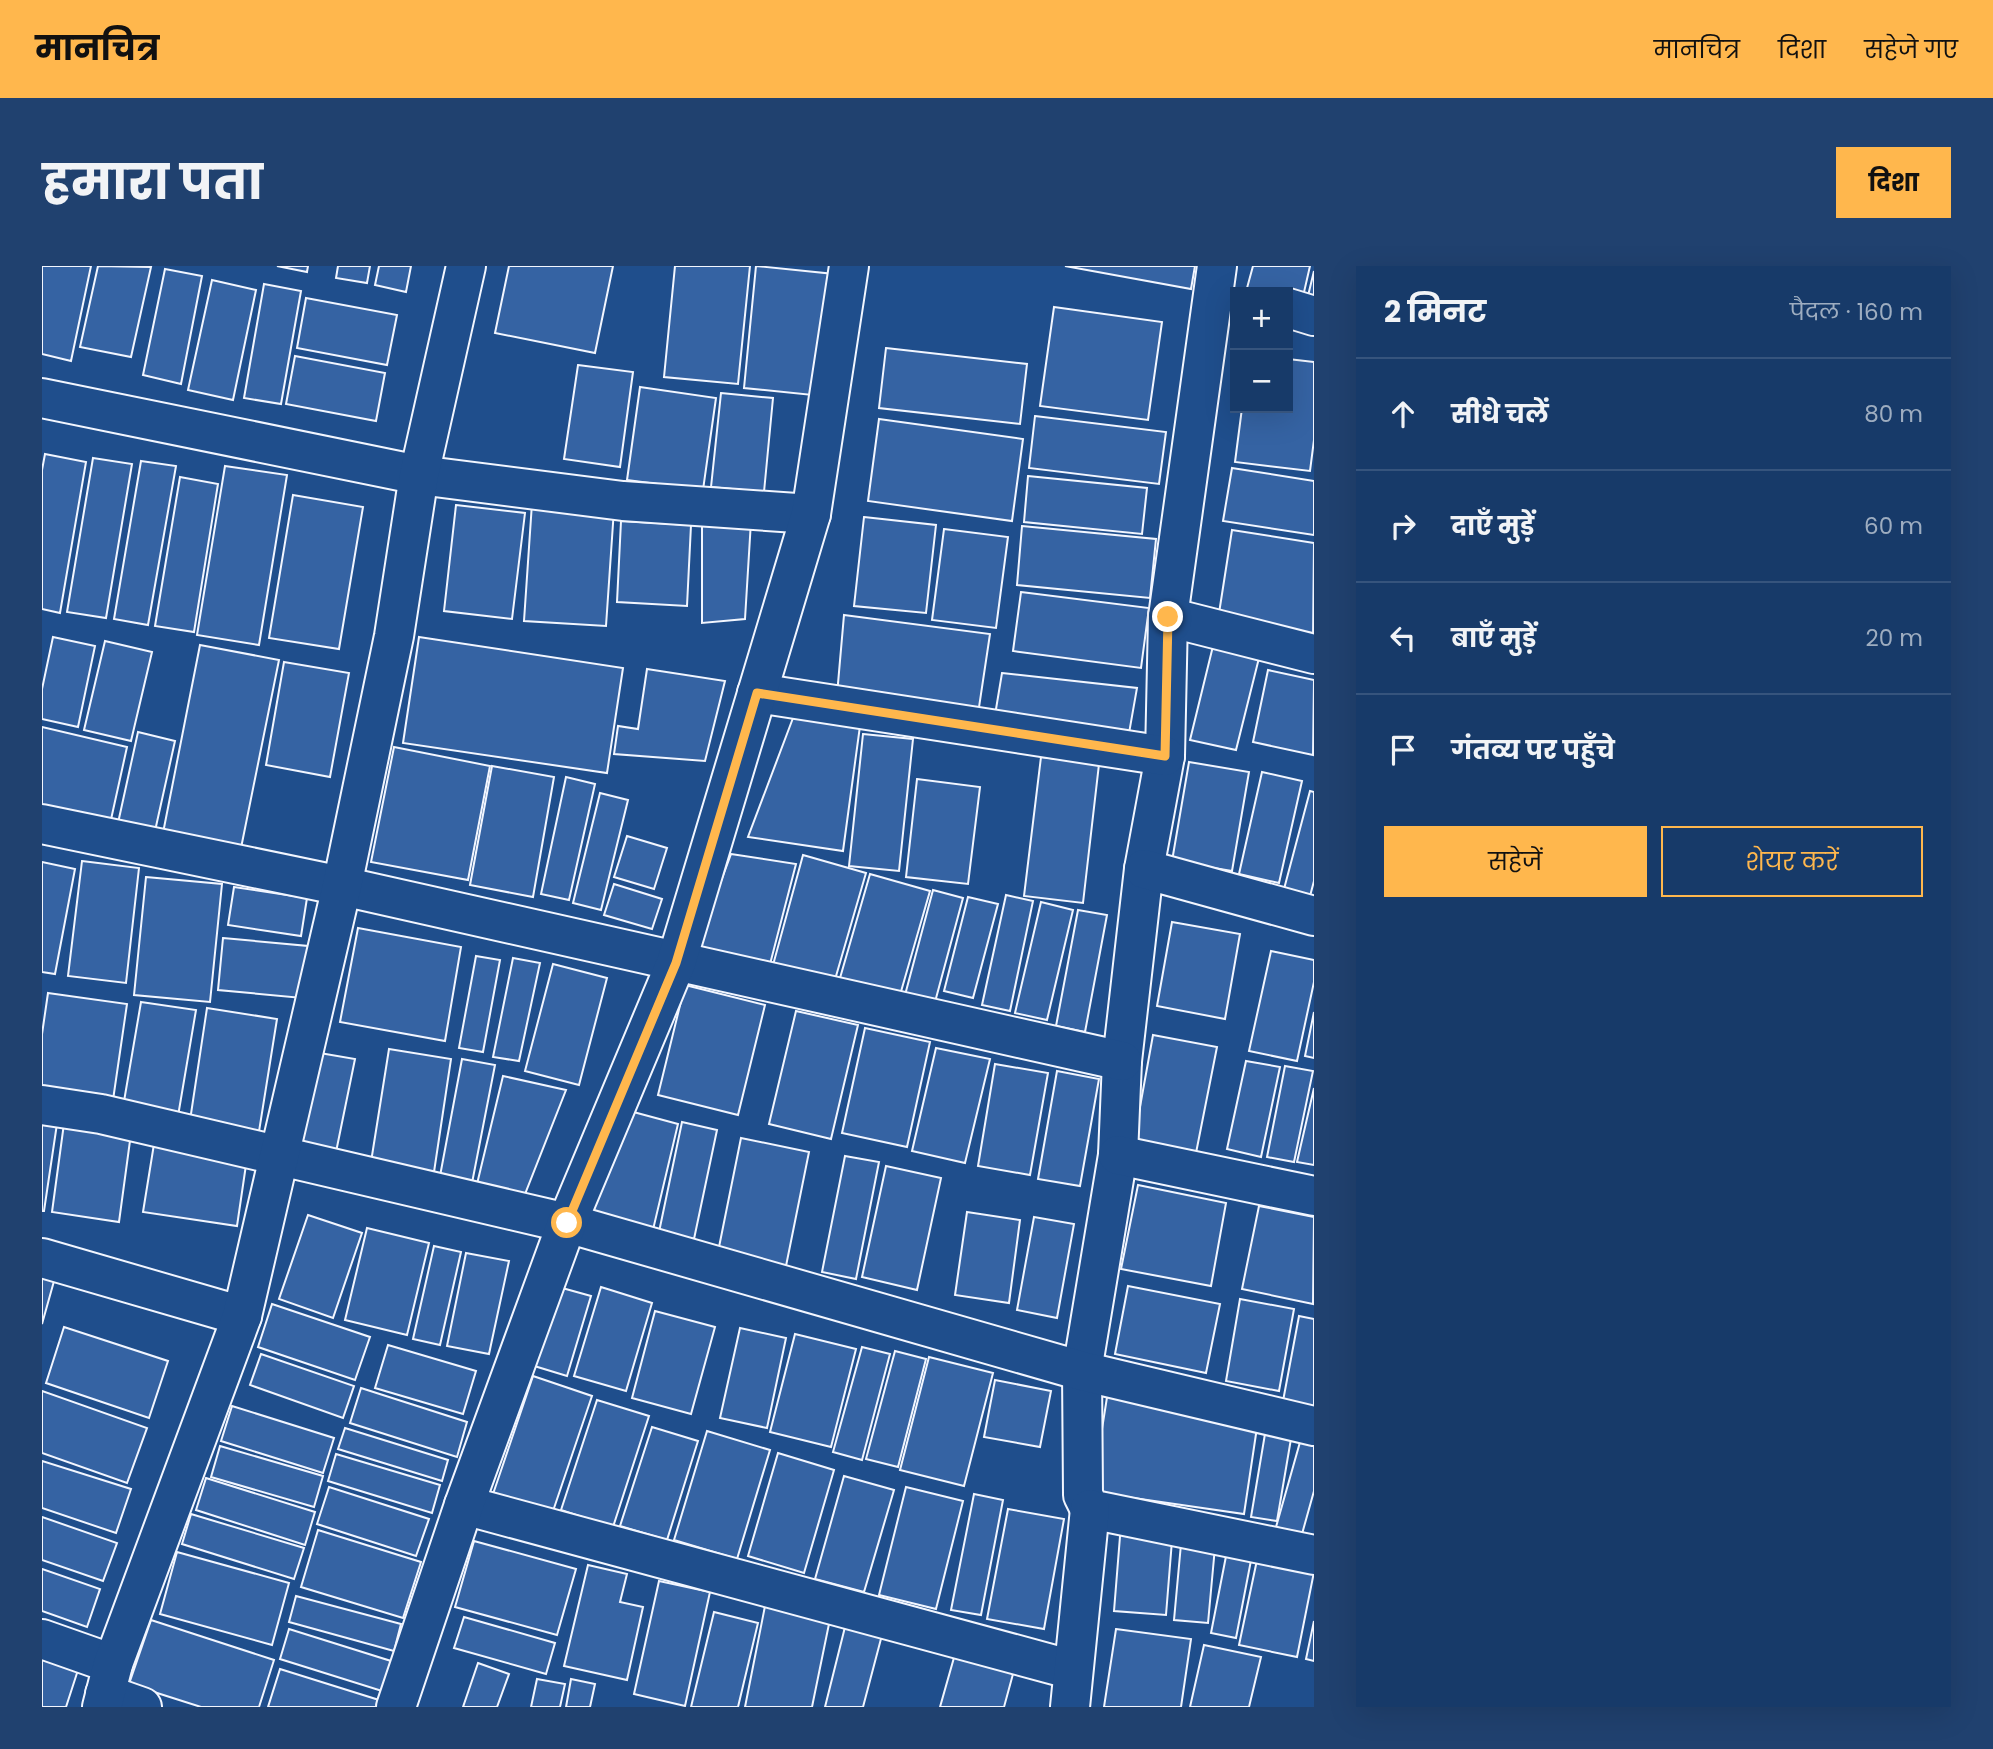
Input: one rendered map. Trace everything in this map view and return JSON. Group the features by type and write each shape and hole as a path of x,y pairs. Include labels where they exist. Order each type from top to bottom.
{"street":[{"path":"107,1688 242,1316 342,886 394,636 419,475 466,266"},
{"path":"396,1707 464,1505 567,1223 676,963 811,514 849,266"},
{"path":"464,1505 1072,1689 1090,1509 1083,1495 1082,1371 1118,1155 1122,1061 1143,869 1165,756 1168,617 1222,282"},
{"path":"1293,310 1314,316"},
{"path":"42,398 419,475 624,501 811,514"},
{"path":"1168,617 1314,654"},
{"path":"757,693 1165,756"},
{"path":"42,824 342,886 1122,1061"},
{"path":"1143,869 1314,916"},
{"path":"42,1105 101,1114 567,1223 1082,1371 1314,1426"},
{"path":"1118,1155 1314,1196"},
{"path":"42,1258 242,1316"},
{"path":"1090,1509 1314,1555"},
{"path":"42,1639 107,1688 142,1707"}],"building":[{"path":"42,266 91,266 71,361 42,354"},
{"path":"98,266 151,267 131,357 80,347"},
{"path":"277,266 308,266 307,272"},
{"path":"338,266 370,266 367,283 336,278"},
{"path":"379,266 411,266 406,292 375,285"},
{"path":"509,266 613,266 595,353 495,333"},
{"path":"675,266 750,266 738,384 664,377"},
{"path":"756,266 834,274 822,396 744,388"},
{"path":"1065,266 1195,266 1191,289"},
{"path":"1253,266 1310,266 1302,301 1293,295 1293,287 1247,287"},
{"path":"165,269 202,276 181,384 143,375"},
{"path":"1314,271 1314,301 1307,300"},
{"path":"212,280 256,290 233,400 188,390"},
{"path":"264,284 301,291 281,404 244,398"},
{"path":"306,298 397,315 387,365 297,348"},
{"path":"1054,307 1162,322 1148,420 1040,406"},
{"path":"886,348 1027,364 1020,424 879,408"},
{"path":"295,356 385,373 376,421 286,404"},
{"path":"1293,360 1314,362 1314,440 1310,471 1235,462 1241,413 1293,413"},
{"path":"578,365 633,372 620,467 564,459"},
{"path":"640,387 716,398 703,490 627,480"},
{"path":"721,393 773,398 764,492 711,487"},
{"path":"1035,416 1166,432 1159,484 1029,468"},
{"path":"879,419 1023,439 1012,521 868,501"},
{"path":"45,454 86,462 60,613 42,609 42,470"},
{"path":"93,458 132,464 106,618 67,612"},
{"path":"141,461 176,466 148,625 114,619"},
{"path":"225,466 287,475 259,645 197,635"},
{"path":"1232,468 1314,481 1314,535 1223,521"},
{"path":"1028,476 1147,488 1142,534 1024,522"},
{"path":"180,477 218,484 194,632 155,626"},
{"path":"293,495 363,507 339,649 269,638"},
{"path":"532,503 614,509 606,626 524,621"},
{"path":"456,505 525,513 512,619 444,611"},
{"path":"864,517 936,525 926,613 854,606"},
{"path":"621,521 691,525 687,606 617,602"},
{"path":"751,521 745,619 702,623 702,523"},
{"path":"1022,526 1156,539 1150,598 1017,585"},
{"path":"944,529 1008,537 996,628 932,620"},
{"path":"1232,530 1314,543 1313,640 1217,626"},
{"path":"1021,592 1149,608 1141,668 1013,651"},
{"path":"844,615 990,634 978,714 837,695"},
{"path":"53,637 95,646 78,727 42,719 42,689"},
{"path":"419,637 623,668 607,773 403,743"},
{"path":"105,641 152,652 131,741 84,730"},
{"path":"200,645 279,660 241,848 163,833"},
{"path":"1213,646 1259,658 1236,750 1190,740"},
{"path":"284,662 349,673 330,777 266,765"},
{"path":"647,669 725,681 705,761 614,754 618,726 638,729"},
{"path":"1268,670 1314,680 1313,755 1253,742"},
{"path":"1002,673 1137,688 1128,739 994,721"},
{"path":"793,718 860,726 843,851 748,837"},
{"path":"42,727 127,747 110,824 42,809"},
{"path":"138,732 175,741 155,831 118,823"},
{"path":"863,734 913,739 899,871 849,866"},
{"path":"394,747 490,766 468,880 371,862"},
{"path":"1041,757 1099,764 1083,903 1024,896"},
{"path":"1189,762 1249,772 1232,871 1172,861"},
{"path":"492,766 554,777 533,897 470,885"},
{"path":"1262,772 1302,781 1279,883 1239,874"},
{"path":"566,777 595,784 569,900 541,894"},
{"path":"917,779 980,787 968,884 906,877"},
{"path":"1310,791 1314,792 1314,881 1310,896 1284,889"},
{"path":"600,793 628,800 601,910 573,903"},
{"path":"627,836 667,848 654,889 614,877"},
{"path":"731,854 796,864 769,968 696,949"},
{"path":"803,855 866,873 834,983 773,965"},
{"path":"82,861 139,868 126,983 68,976"},
{"path":"42,862 75,869 55,974 42,972"},
{"path":"870,874 930,891 900,995 840,978"},
{"path":"146,877 222,884 210,1002 134,995"},
{"path":"614,884 662,899 652,929 604,915"},
{"path":"234,887 307,898 301,936 228,925"},
{"path":"933,890 963,898 935,1002 905,995"},
{"path":"1006,895 1033,901 1010,1011 982,1005"},
{"path":"968,897 998,904 973,998 944,991"},
{"path":"1041,902 1073,910 1047,1020 1015,1013"},
{"path":"1078,910 1107,915 1085,1032 1056,1026"},
{"path":"1172,922 1240,934 1225,1019 1157,1006"},
{"path":"358,928 461,947 445,1041 340,1022"},
{"path":"223,938 308,946 302,998 218,990"},
{"path":"1271,951 1314,960 1314,982 1297,1061 1249,1051"},
{"path":"476,956 500,960 483,1052 459,1048"},
{"path":"513,958 540,963 519,1061 493,1057"},
{"path":"553,964 607,978 579,1085 525,1071"},
{"path":"685,985 765,1005 738,1115 658,1095"},
{"path":"48,993 127,1004 113,1100 42,1090 42,1034"},
{"path":"141,1002 196,1010 177,1122 122,1113"},
{"path":"207,1008 277,1019 257,1144 189,1127"},
{"path":"796,1011 858,1025 831,1139 769,1124"},
{"path":"1314,1012 1314,1058 1305,1056"},
{"path":"865,1028 930,1042 907,1147 842,1133"},
{"path":"1153,1035 1217,1047 1196,1153 1134,1140"},
{"path":"936,1048 990,1059 965,1163 912,1151"},
{"path":"389,1049 451,1059 434,1172 371,1162"},
{"path":"314,1052 355,1059 336,1152 297,1144"},
{"path":"462,1059 495,1065 472,1183 440,1176"},
{"path":"1246,1061 1280,1067 1261,1157 1227,1149"},
{"path":"995,1064 1048,1073 1030,1175 978,1166"},
{"path":"1285,1066 1313,1071 1294,1162 1267,1157"},
{"path":"1057,1071 1099,1079 1080,1186 1038,1179"},
{"path":"503,1076 566,1090 525,1194 477,1184"},
{"path":"1314,1088 1314,1165 1297,1162"},
{"path":"626,1110 678,1124 652,1234 587,1208"},
{"path":"42,1115 58,1117 44,1211 42,1211"},
{"path":"65,1116 132,1126 119,1222 52,1212"},
{"path":"682,1122 717,1130 694,1239 659,1232"},
{"path":"741,1138 809,1152 786,1266 718,1252"},
{"path":"154,1144 247,1158 237,1226 143,1212"},
{"path":"845,1156 879,1162 856,1279 822,1272"},
{"path":"886,1166 941,1178 917,1290 862,1277"},
{"path":"1138,1185 1226,1203 1211,1286 1121,1269"},
{"path":"1259,1206 1314,1217 1313,1304 1242,1289"},
{"path":"967,1212 1020,1220 1009,1303 955,1295"},
{"path":"308,1215 362,1233 333,1318 279,1299"},
{"path":"1034,1217 1074,1224 1057,1318 1017,1310"},
{"path":"367,1228 429,1243 407,1335 345,1320"},
{"path":"434,1246 461,1252 440,1345 413,1339"},
{"path":"466,1253 509,1261 489,1354 447,1346"},
{"path":"42,1270 56,1274 42,1324"},
{"path":"555,1286 591,1296 567,1376 531,1365"},
{"path":"1128,1286 1220,1304 1206,1373 1115,1354"},
{"path":"601,1287 652,1303 626,1391 574,1376"},
{"path":"1240,1299 1294,1309 1279,1391 1226,1381"},
{"path":"272,1304 370,1337 355,1380 258,1347"},
{"path":"655,1311 715,1327 691,1414 632,1398"},
{"path":"1299,1316 1314,1319 1314,1407 1283,1401"},
{"path":"64,1327 168,1361 149,1418 46,1383"},
{"path":"740,1328 786,1338 767,1428 720,1418"},
{"path":"795,1334 856,1349 831,1447 770,1432"},
{"path":"388,1345 476,1371 463,1414 375,1388"},
{"path":"862,1347 890,1354 862,1460 833,1452"},
{"path":"895,1351 926,1359 898,1467 866,1459"},
{"path":"261,1354 354,1386 343,1418 250,1385"},
{"path":"929,1357 993,1373 964,1486 900,1470"},
{"path":"533,1376 592,1396 552,1514 493,1494"},
{"path":"995,1380 1051,1391 1040,1447 984,1437"},
{"path":"361,1388 467,1422 457,1457 350,1423"},
{"path":"42,1391 147,1428 127,1483 42,1453"},
{"path":"1108,1391 1259,1414 1244,1514 1092,1492"},
{"path":"597,1400 649,1416 613,1527 561,1510"},
{"path":"232,1406 334,1438 323,1473 221,1441"},
{"path":"1267,1422 1293,1427 1277,1521 1251,1517"},
{"path":"652,1427 698,1441 667,1540 620,1526"},
{"path":"345,1428 448,1460 442,1481 338,1449"},
{"path":"1304,1428 1314,1430 1314,1491 1302,1534 1276,1527"},
{"path":"707,1431 770,1450 737,1559 674,1540"},
{"path":"220,1446 323,1476 314,1507 211,1477"},
{"path":"778,1453 834,1470 804,1573 748,1556"},
{"path":"336,1454 440,1485 432,1513 328,1481"},
{"path":"42,1461 131,1489 116,1533 42,1508"},
{"path":"844,1476 894,1490 864,1592 815,1579"},
{"path":"206,1478 315,1512 305,1545 196,1510"},
{"path":"329,1487 429,1519 416,1556 317,1524"},
{"path":"906,1487 963,1501 936,1609 879,1595"},
{"path":"974,1494 1003,1500 981,1615 951,1610"},
{"path":"1008,1509 1064,1519 1044,1629 987,1619"},
{"path":"191,1514 304,1548 294,1579 182,1544"},
{"path":"42,1517 117,1543 103,1581 42,1560"},
{"path":"1121,1524 1173,1528 1166,1615 1114,1611"},
{"path":"318,1530 421,1562 403,1618 301,1587"},
{"path":"474,1541 576,1569 557,1635 455,1607"},
{"path":"1181,1544 1215,1547 1208,1623 1174,1620"},
{"path":"1228,1546 1253,1550 1236,1638 1211,1633"},
{"path":"177,1552 289,1583 272,1645 160,1614"},
{"path":"1257,1560 1314,1572 1297,1657 1239,1645"},
{"path":"588,1565 627,1574 620,1602 643,1607 627,1680 564,1666"},
{"path":"42,1569 100,1589 87,1627 42,1611"},
{"path":"659,1581 710,1592 685,1706 634,1694"},
{"path":"296,1596 401,1624 394,1651 289,1622"},
{"path":"765,1606 830,1619 812,1707 745,1707"},
{"path":"714,1612 758,1623 738,1707 691,1707"},
{"path":"464,1617 555,1643 546,1674 454,1648"},
{"path":"151,1620 274,1660 259,1707 201,1707 129,1684"},
{"path":"1314,1621 1314,1661 1306,1659"},
{"path":"845,1627 882,1635 863,1707 825,1707"},
{"path":"289,1629 391,1661 382,1691 280,1659"},
{"path":"1116,1629 1191,1639 1181,1707 1104,1707"},
{"path":"1204,1645 1261,1657 1249,1707 1190,1707"},
{"path":"957,1647 1016,1663 1004,1707 940,1707"},
{"path":"42,1659 78,1670 66,1707 42,1707"},
{"path":"478,1663 509,1674 497,1707 463,1707"},
{"path":"280,1669 379,1700 377,1707 268,1707"},
{"path":"537,1679 565,1684 560,1707 531,1707"},
{"path":"571,1679 595,1684 590,1707 566,1707"}],"route":[{"path":"567,1223 676,963 757,693 1165,756 1168,617"}]}
